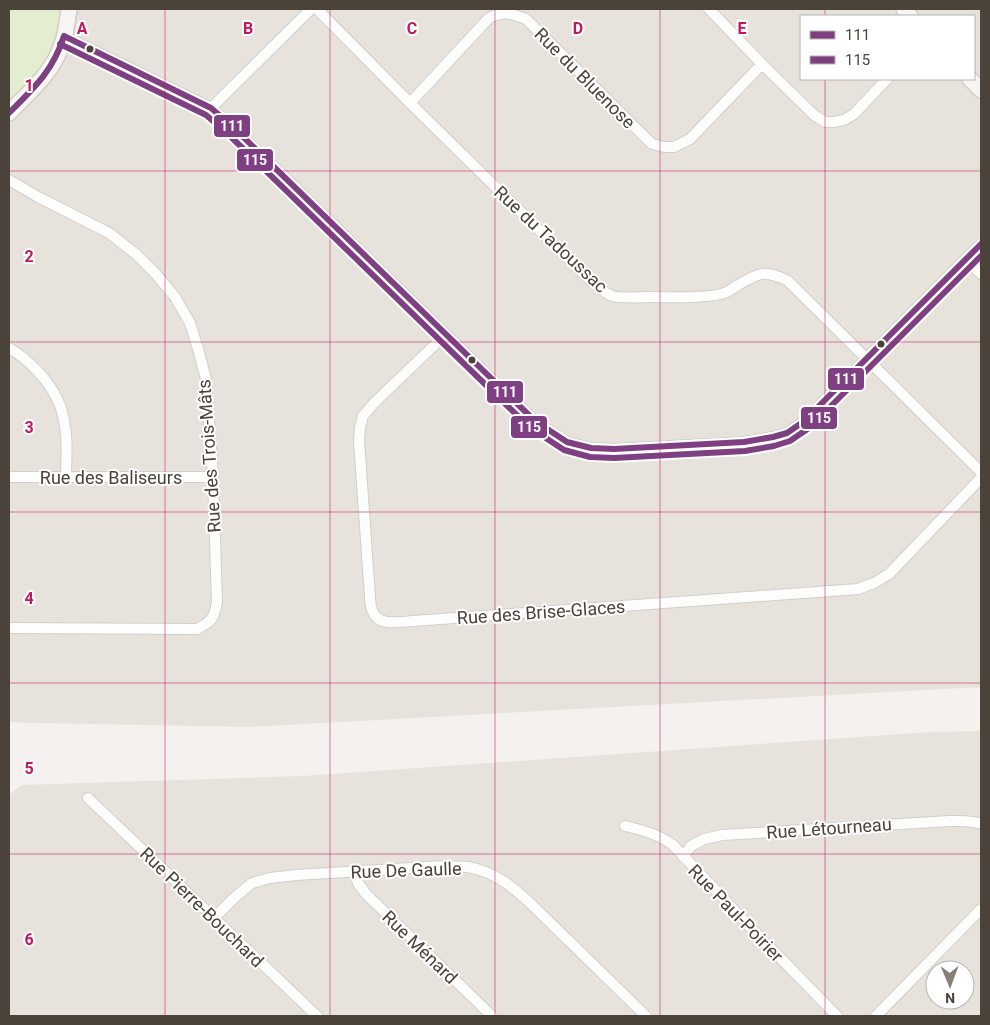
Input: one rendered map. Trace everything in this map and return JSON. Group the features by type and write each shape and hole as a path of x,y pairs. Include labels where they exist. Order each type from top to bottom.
{"street":[{"path":"9,113 41,80 53,64 64,36 69,9"},
{"path":"211,108 311,9"},
{"name":"Rue du Tadoussac","path":"317,9 590,280 610,295 622,297 715,296 724,294 754,275 766,273 788,280 981,472"},
{"path":"709,9 814,115 825,122 844,120 854,114 886,80"},
{"name":"Rue du Bluenose","path":"410,103 489,18 500,13 512,14 526,19 652,144 664,147 674,147 690,139 762,64"},
{"path":"64,36 211,108 233,127 535,421 567,442 591,448 614,449 744,442 788,433 803,422 981,244"},
{"path":"971,80 981,90"},
{"name":"Rue des Trois-Mâts","path":"9,180 109,233 155,273 175,297 190,324 206,379 213,477 217,602 215,615 207,624 197,629 9,628"},
{"path":"966,259 981,274"},
{"name":"Rue des Brise-Glaces","path":"445,335 374,403 363,416 360,427 359,441 372,611 379,620 390,623 858,589 874,583 889,574 981,478"},
{"path":"9,348 17,352 33,366 58,399 66,430 66,478"},
{"name":"Rue des Baliseurs","path":"9,477 213,477"},
{"name":"Rue Pierre-Bouchard","path":"88,798 317,1016"},
{"name":"Rue Létourneau","path":"683,857 691,846 704,839 722,835 950,821 980,822 981,824"},
{"name":"Rue Paul-Poirier","path":"625,826 648,832 663,838 673,845 837,1016"},
{"name":"Rue De Gaulle","path":"214,918 252,883 270,878 444,866 467,867 487,872 499,878 529,902 646,1016"},
{"name":"Rue Ménard","path":"354,872 358,883 366,894 492,1016"},
{"path":"876,1016 981,909"}],"shaded area":[{"path":"9,9 981,9 981,687 248,727 9,722"},
{"path":"981,731 981,1016 9,1016 9,795 21,785 303,776 931,732"}],"green space":[{"path":"9,9 69,9 64,36 9,113"}],"transit line":[{"name":"111","path":"64,36 211,108 233,127 535,421 567,442 591,448 614,449 744,442 787,433 803,422 981,244"},
{"name":"111","path":"9,113 42,78 60,48 64,36"},
{"name":"115","path":"60,44 206,115 227,133 529,427 564,450 590,457 614,458 745,451 790,441 809,428 981,256"}]}
